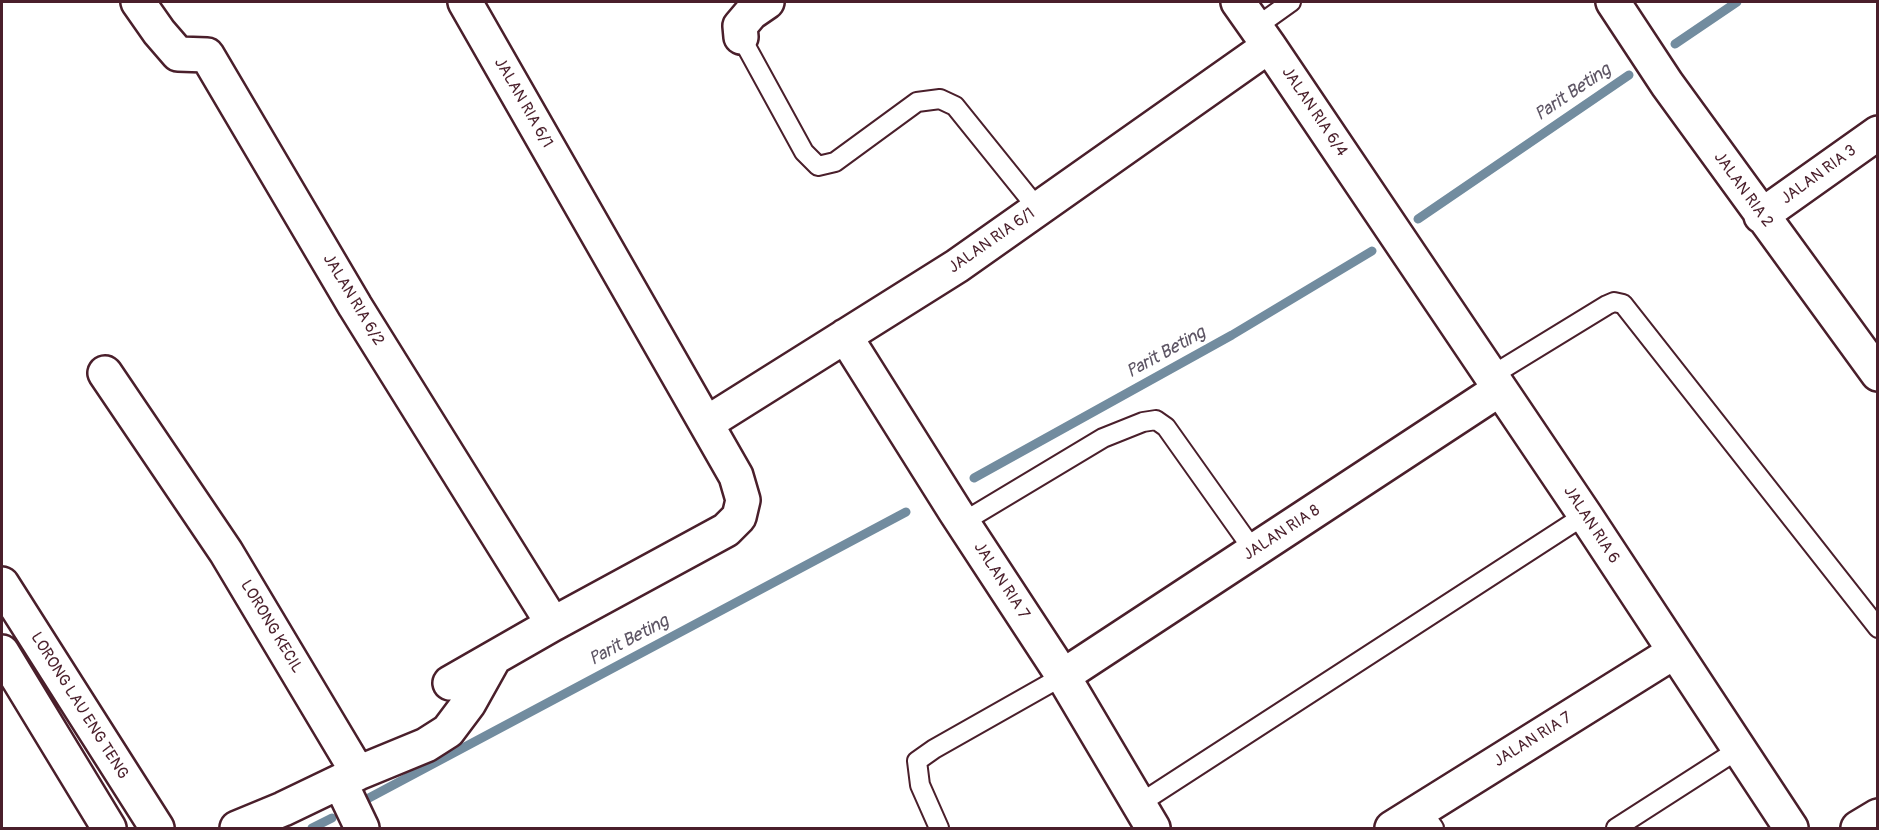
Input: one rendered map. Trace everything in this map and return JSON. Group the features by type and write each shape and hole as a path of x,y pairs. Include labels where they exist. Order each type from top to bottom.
{"street":[{"name":"JALAN RIA 6/2","path":"138,2 178,54 207,55 355,306 554,624"},
{"name":"JALAN RIA 6/1","path":"465,2 707,423 736,476 743,500 740,517 726,530 554,624"},
{"name":"JALAN RIA 2","path":"1613,2 1667,84 1761,216 1878,374"},
{"name":"JALAN RIA 6/1","path":"707,423 957,266 1038,209 1254,25"},
{"name":"JALAN RIA 6/4","path":"1254,25 1390,224"},
{"name":"JALAN RIA 3","path":"1761,216 1878,133"},
{"name":"JALAN RIA 6","path":"1390,224 1791,828"},
{"name":"JALAN RIA 7","path":"845,336 1063,676 1146,816"},
{"name":"LORONG KECIL","path":"105,373 226,552 354,802"},
{"name":"JALAN RIA 8","path":"1063,676 1254,551 1496,382"},
{"name":"LORONG LAU ENG TENG","path":"2,584 157,828"},
{"path":"450,683 554,624"},
{"path":"2,652 109,828"},
{"name":"JALAN RIA 7","path":"1392,828 1428,819 1674,652"},
{"path":"237,828 354,802 426,745 448,731 469,703 494,658"},
{"path":"1858,828 1878,816"}],"lane":[{"path":"1254,25 1291,2"},
{"path":"751,13 804,152 818,166 835,162 917,102 940,99 955,106 1038,209"},
{"path":"1496,382 1607,305 1614,302 1623,304 1878,628"},
{"path":"953,507 1103,438 1143,422 1156,420 1166,427 1254,551"},
{"path":"1146,816 1585,515"},
{"path":"939,828 920,785 917,761 934,749 1063,676"},
{"path":"1616,828 1739,749"}],"waterway":[{"name":"Parit Beting","path":"1675,44 1737,2"},
{"name":"Parit Beting","path":"1418,219 1629,75"},
{"name":"Parit Beting","path":"974,478 1232,335 1372,251"},
{"name":"Parit Beting","path":"367,799 906,512"},
{"name":"Parit Beting","path":"312,828 332,818"}]}
